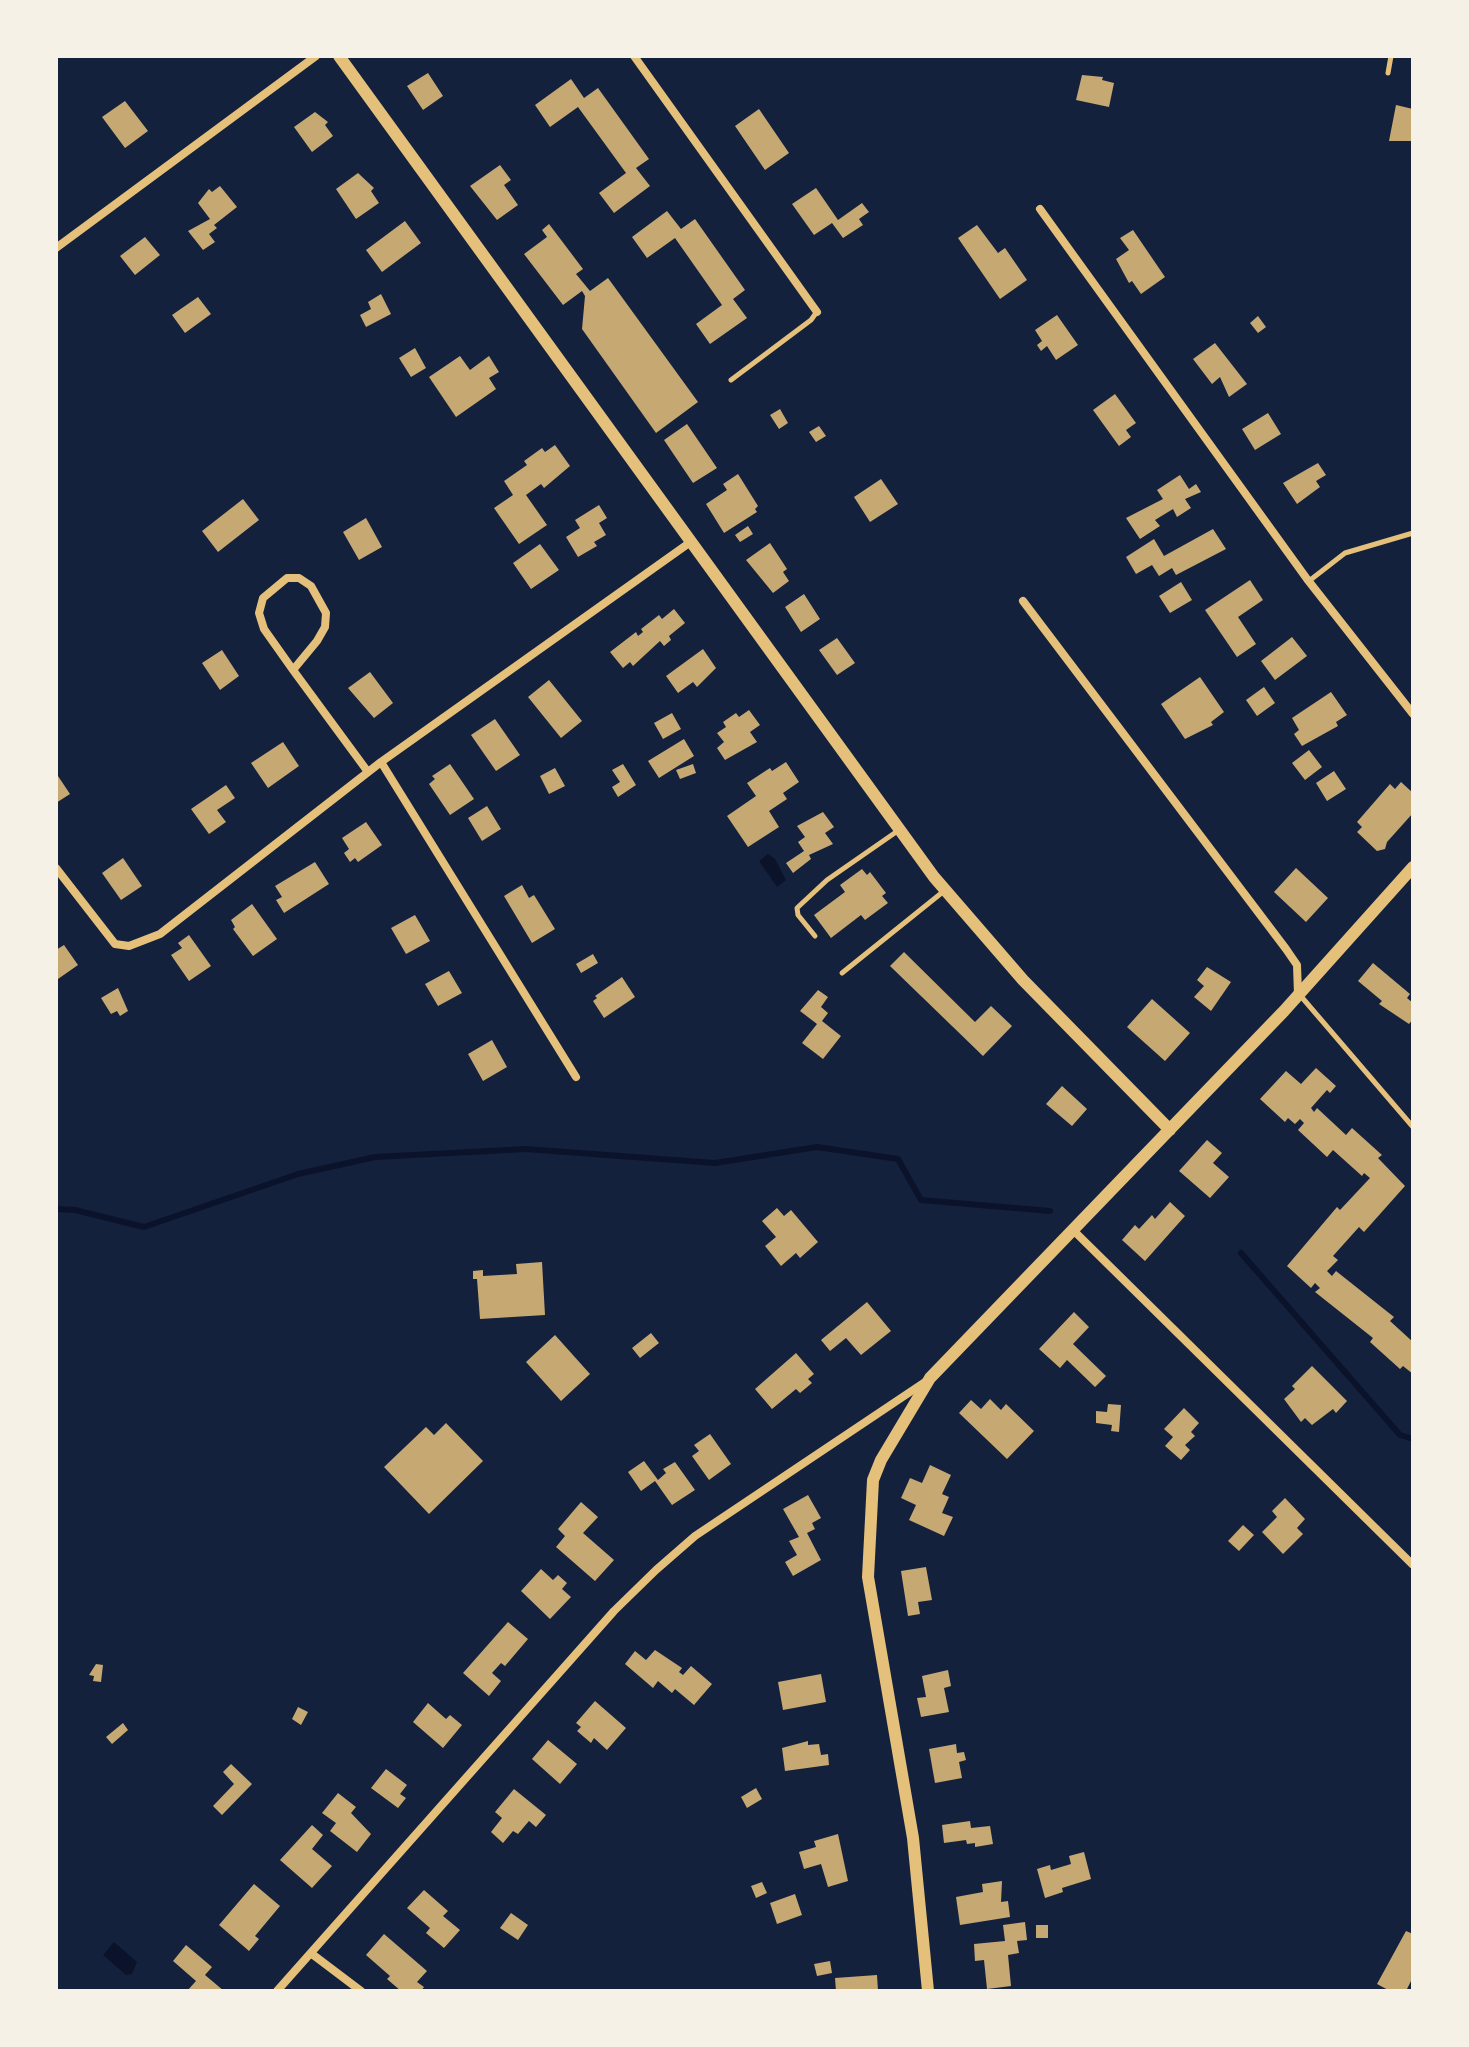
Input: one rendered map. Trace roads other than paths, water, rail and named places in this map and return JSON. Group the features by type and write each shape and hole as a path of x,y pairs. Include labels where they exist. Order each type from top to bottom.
{"street":[{"path":"56,248 316,56"},
{"path":"339,56 945,890 1023,980 1170,1130"},
{"path":"634,56 817,312"},
{"path":"1040,209 1309,581 1413,714"},
{"path":"56,868 115,944 127,946 160,934 381,762 692,541"},
{"path":"293,670 317,641 325,627 326,613 311,586 299,578 287,578 263,598 259,613 264,629 293,670 368,772"},
{"path":"1023,601 1286,949 1297,965 1298,994"},
{"path":"381,762 576,1077"},
{"path":"928,1991 913,1838 868,1577 873,1480 890,1440 930,1378 1170,1130 1413,867"},
{"path":"1073,1230 1413,1565"},
{"path":"277,1991 614,1611 656,1570 720,1519 930,1378"},
{"path":"312,1954 361,1991"}],"lane":[{"path":"1388,73 1391,56"},
{"path":"731,380 811,320 817,312"},
{"path":"1309,581 1345,553 1413,533"},
{"path":"815,936 798,915 797,908 827,880 900,829"},
{"path":"842,973 945,890"},
{"path":"1298,994 1413,1127"}],"water":[{"path":"768,854 775,859 786,880 777,887 759,861"},
{"path":"114,1942 137,1962 132,1974 126,1975 103,1955"}],"waterway":[{"path":"56,1209 75,1210 144,1227 298,1174 375,1157 526,1149 715,1163 817,1147 898,1159 921,1200 1050,1211"},
{"path":"1241,1253 1400,1435 1413,1439"}]}
